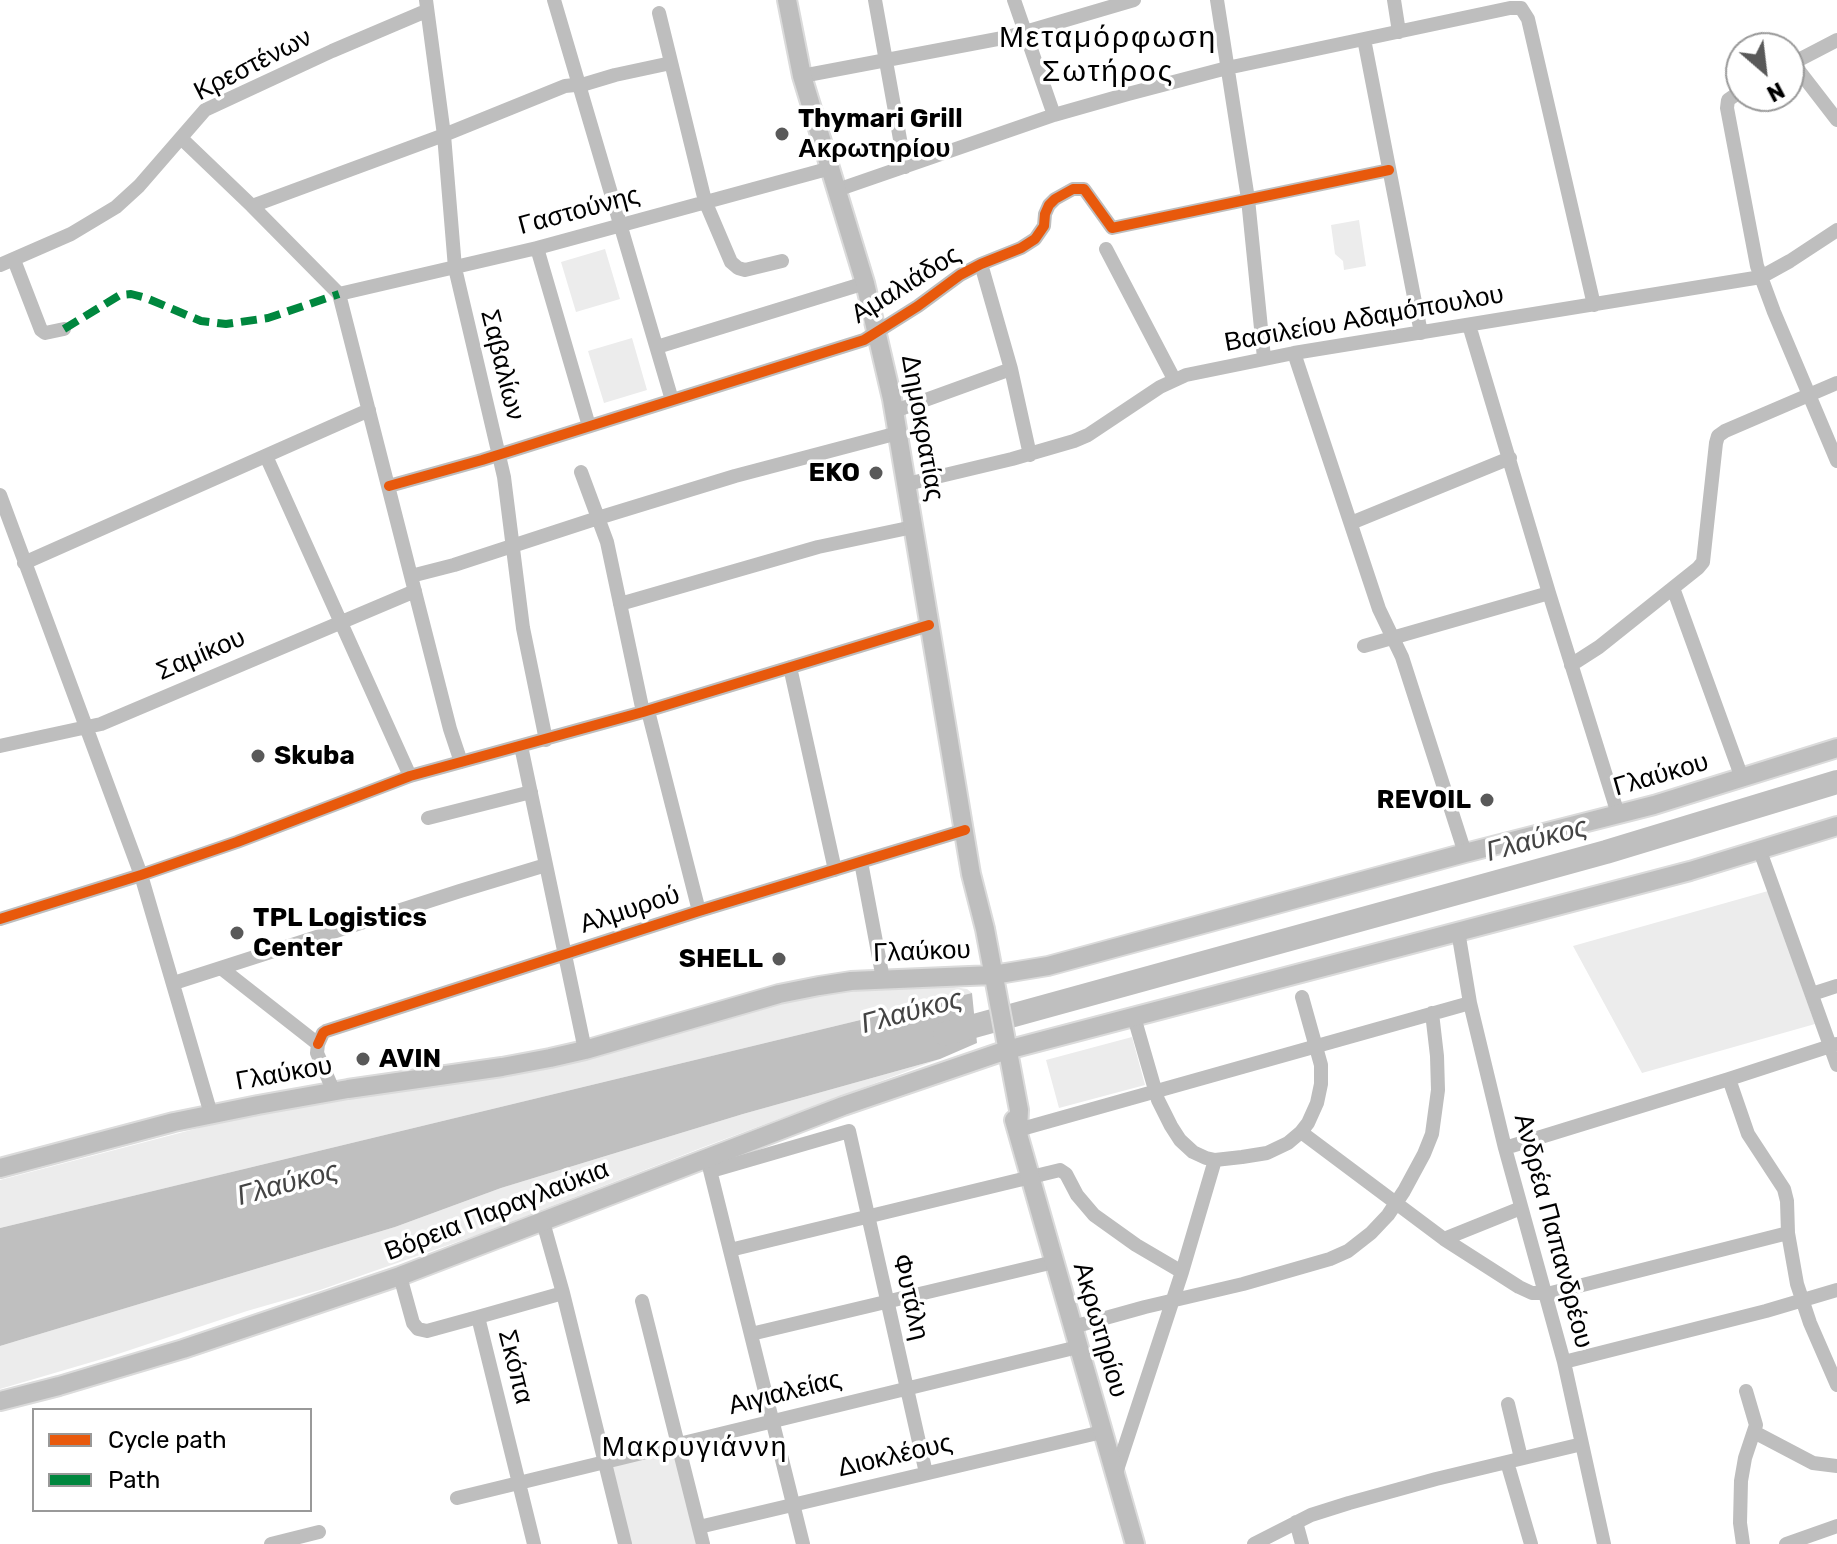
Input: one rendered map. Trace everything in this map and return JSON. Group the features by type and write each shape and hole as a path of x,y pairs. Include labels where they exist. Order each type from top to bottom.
{"main road":[{"name":"Δημοκρατίας","path":"787,0 802,76 865,283 895,411 971,874 985,929 988,983"},
{"name":"Γλαύκου","path":"0,1168 211,1114 502,1067 585,1050 779,994 838,983 883,979 988,983 1009,974 1618,814 1837,748"},
{"path":"1000,1047 1134,1017 1644,883 1837,826"},
{"name":"Ακρωτηρίου","path":"988,983 1000,1047 1002,1084 1018,1130 1135,1544"},
{"name":"Βόρεια Παραγλαύκια","path":"0,1401 183,1349 400,1276 709,1164 843,1106 1000,1047"}],"street":[{"path":"554,0 672,400"},
{"path":"875,0 905,167"},
{"path":"1014,0 1054,115"},
{"path":"802,76 1025,33 1134,0"},
{"path":"1217,0 1248,199 1264,358"},
{"path":"1394,0 1399,32"},
{"name":"Σαβαλίων","path":"426,5 444,135 455,268 506,486 523,628 546,740"},
{"name":"Κρεστένων","path":"7,262 71,234 116,207 139,186 205,110 426,5"},
{"path":"837,190 1105,100 1227,68 1521,8 1528,19 1594,305"},
{"path":"659,13 705,201 731,262 745,270 782,261"},
{"path":"1364,39 1421,333"},
{"path":"1805,57 1837,40"},
{"path":"252,206 444,135 565,86 671,63"},
{"path":"1805,81 1837,120"},
{"path":"1728,112 1761,277 1837,461"},
{"path":"181,138 339,294 461,762"},
{"name":"Γαστούνης","path":"339,294 537,248 831,168"},
{"name":"Αμαλιάδος","path":"389,486 858,343 878,333 960,275 1035,239 1044,226 1049,205 1073,189 1084,189 1112,228 1389,170"},
{"name":"Βασιλείου Αδαμόπουλου","path":"907,484 1030,455 1081,438 1174,379 1204,370 1761,277 1837,230"},
{"path":"537,248 589,426"},
{"path":"1106,249 1174,379"},
{"path":"7,262 41,330 45,333 64,329"},
{"path":"981,264 1011,369 1030,455"},
{"path":"657,347 865,283"},
{"path":"1469,325 1618,814"},
{"path":"1294,353 1379,609 1402,657 1465,853"},
{"path":"895,411 1011,369"},
{"path":"1571,665 1589,655 1704,560 1718,436 1837,383"},
{"path":"24,563 369,410"},
{"name":"Σαμίκου","path":"0,746 101,724 342,621 413,584 513,546 735,476 898,433"},
{"path":"266,456 410,776"},
{"path":"1351,523 1510,458"},
{"path":"581,472 607,542 646,712 699,911"},
{"path":"0,495 141,875 211,1114"},
{"path":"620,604 818,547 913,527"},
{"path":"1673,588 1742,778"},
{"path":"1364,646 1549,593"},
{"path":"0,919 237,842 410,776 646,712 929,625"},
{"path":"790,667 835,870"},
{"path":"521,746 585,1050"},
{"path":"428,818 531,792"},
{"name":"Αλμυρού","path":"318,1044 326,1031 699,911 965,830"},
{"path":"1760,851 1834,1045 1837,1065"},
{"path":"861,862 883,979"},
{"path":"174,983 546,865"},
{"name":"Ανδρέα Παπανδρέου","path":"1458,931 1470,1003 1505,1148 1564,1362 1604,1544"},
{"path":"221,968 318,1044 317,1053 334,1092"},
{"path":"1812,994 1837,986"},
{"path":"1134,1017 1156,1092 1171,1126 1184,1144 1199,1155 1215,1160 1252,1156 1274,1150 1301,1132 1313,1115 1320,1094 1322,1074 1302,997"},
{"path":"1018,1130 1470,1003"},
{"path":"1073,1327 1338,1256 1363,1240 1396,1204 1424,1154 1434,1125 1438,1072 1432,1013"},
{"path":"1505,1148 1834,1045"},
{"path":"1729,1079 1752,1143 1784,1189 1792,1263 1802,1301 1832,1360 1837,1385"},
{"name":"Φυτάλη","path":"709,1164 849,1131 926,1473"},
{"path":"1301,1132 1444,1239 1526,1291 1546,1294 1788,1233"},
{"path":"1115,1477 1215,1160"},
{"path":"709,1164 803,1544"},
{"path":"730,1250 1063,1170 1094,1215 1182,1272"},
{"path":"1444,1239 1521,1208"},
{"path":"543,1222 625,1544"},
{"path":"751,1334 1054,1262"},
{"name":"Σκόπα","path":"400,1276 413,1323 418,1329 427,1331 478,1317 534,1544"},
{"path":"1564,1362 1837,1290"},
{"path":"478,1317 563,1293"},
{"path":"642,1301 703,1544"},
{"name":"Αιγιαλείας","path":"457,1498 1078,1347"},
{"path":"1743,1544 1741,1481 1756,1422 1746,1391"},
{"path":"1508,1404 1514,1460 1531,1544"},
{"name":"Διοκλέους","path":"699,1527 1102,1432"},
{"path":"1754,1432 1813,1463 1837,1466"},
{"path":"1254,1544 1325,1510 1582,1444"},
{"path":"1296,1522 1302,1544"},
{"path":"1786,1544 1837,1526"},
{"path":"271,1544 319,1532"}],"shaded area":[{"path":"1359,220 1366,266 1344,270 1343,261 1335,254 1331,225"},
{"path":"605,249 620,299 576,312 561,262"},
{"path":"632,338 647,390 604,403 588,351"},
{"path":"1768,891 1815,1024 1642,1073 1573,946"},
{"path":"947,986 967,989 972,993 0,1228 0,1180 210,1125 313,1104 582,1060 779,1003 826,993"},
{"path":"1132,1037 1145,1085 1059,1108 1046,1060"},
{"path":"940,1059 477,1235 320,1290 0,1389 0,1346 395,1227 501,1188 743,1114"},
{"path":"678,1444 703,1544 625,1544 605,1462"}],"water":[{"path":"972,993 977,1043 940,1059 743,1114 501,1188 395,1227 0,1346 0,1228"}],"waterway":[{"name":"Γλαύκος","path":"945,1034 1606,852 1837,782"}],"marked path":[{"path":"64,329 120,295 146,298 201,321 226,324 268,318 339,294"}],"cycle path":[{"path":"389,486 482,460 864,340 960,275 1035,239 1044,226 1049,205 1073,189 1084,189 1112,228 1389,170"},
{"path":"0,919 237,842 410,776 643,712 929,625"},
{"path":"318,1044 326,1031 699,911 965,830"}],"place":[{"name":"Thymari Grill Ακρωτηρίου","path":"782,134"},
{"name":"EKO","path":"876,473"},
{"name":"Skuba","path":"258,756"},
{"name":"REVOIL","path":"1487,800"},
{"name":"TPL Logistics Center","path":"237,933"},
{"name":"SHELL","path":"779,959"},
{"name":"AVIN","path":"363,1059"}],"district":[{"name":"Μεταμόρφωση Σωτήρος","path":"1108,55"},
{"name":"Μακρυγιάννη","path":"695,1448"}]}
